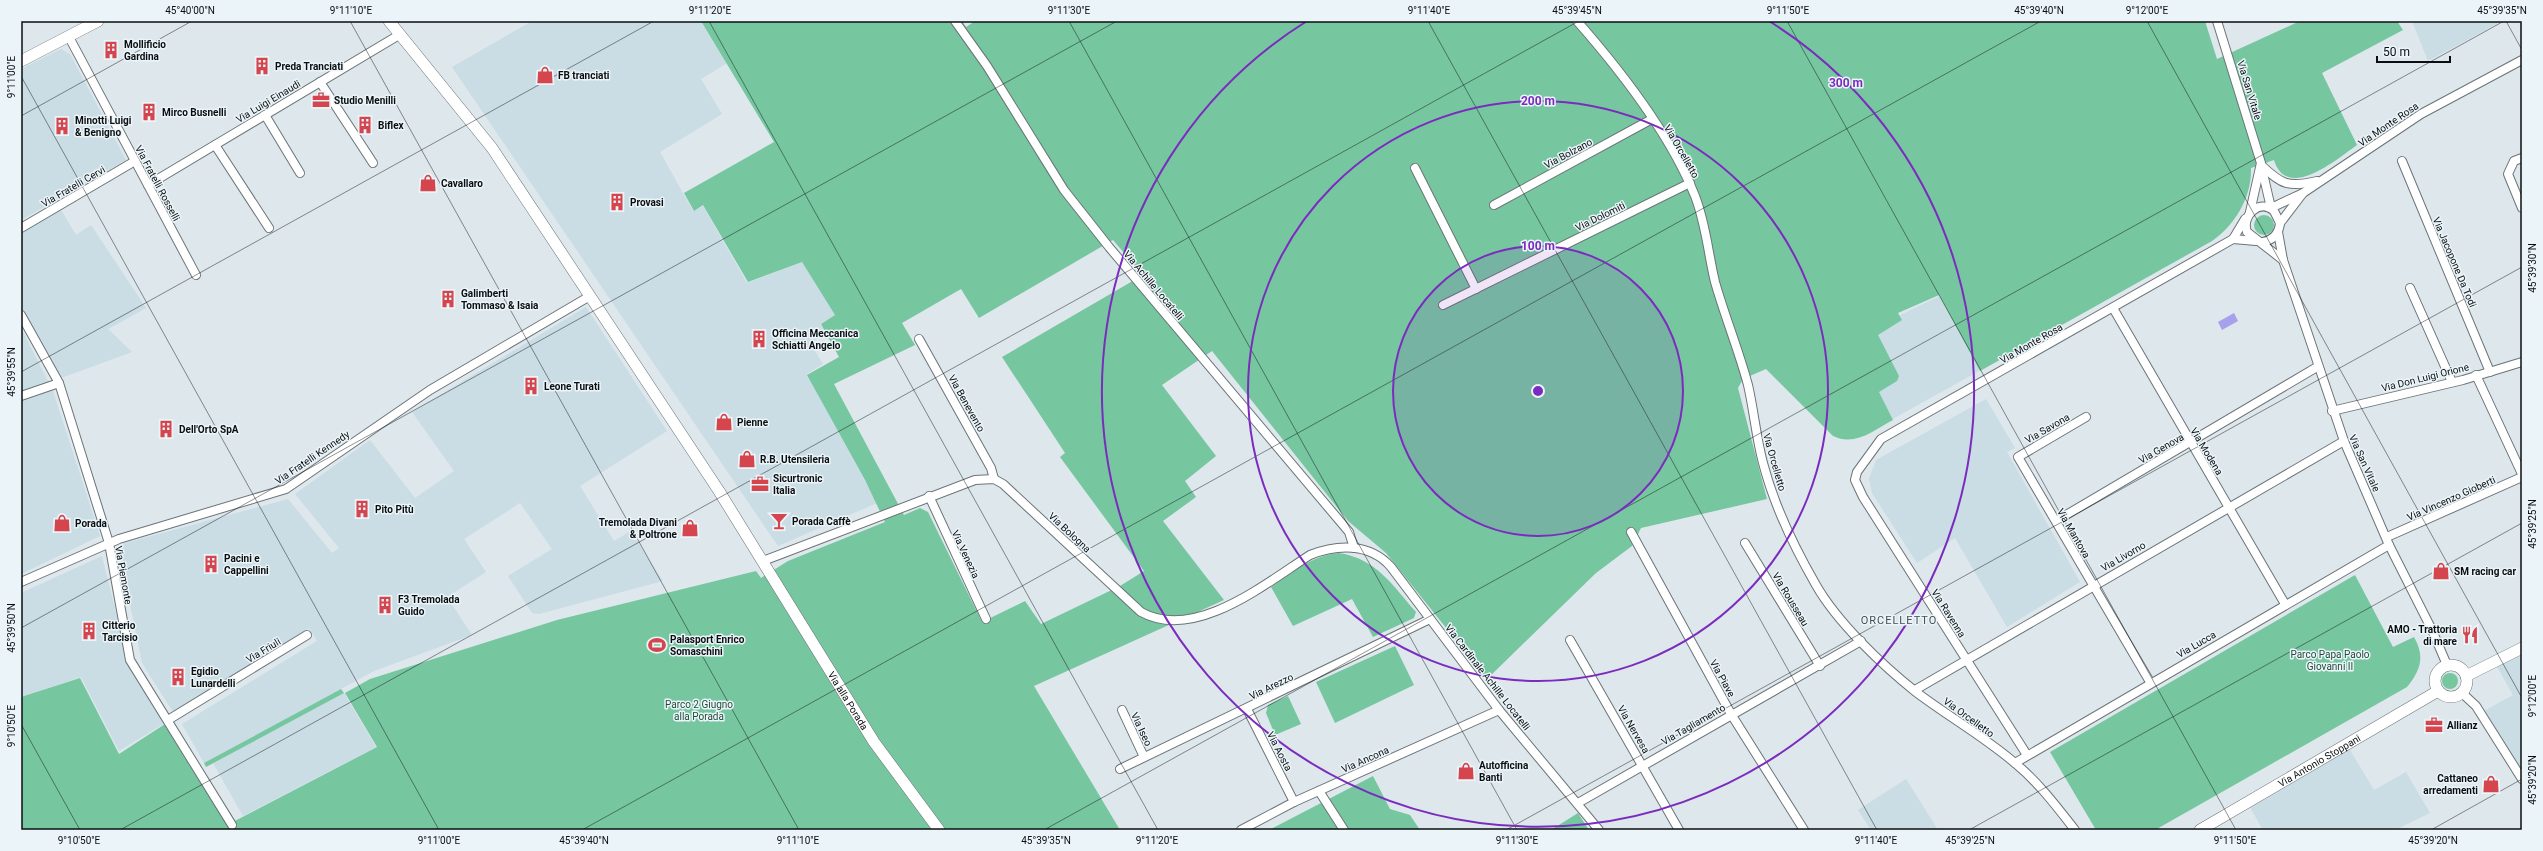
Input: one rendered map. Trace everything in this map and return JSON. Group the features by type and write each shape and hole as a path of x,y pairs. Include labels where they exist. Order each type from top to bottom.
{"street":[{"path":"21,61 98,21"},
{"name":"Via alla Porada","path":"389,21 492,148 764,563 874,742 939,830"},
{"name":"Via Achille Locatelli","path":"955,21 991,72 1064,190 1106,243 1349,532 1354,548"},
{"name":"Via Orcelletto","path":"1577,21 1606,54 1652,119 1690,183 1704,220 1714,279 1747,383 1758,443 1768,480 1781,514 1816,585 1845,625 1861,641 1915,690 2015,763 2052,800 2075,830"},
{"name":"Via San Vitale","path":"2218,21 2261,165 2270,208"},
{"name":"Via Luigi Einaudi","path":"148,185 399,35"},
{"name":"Via Fratelli Rosselli","path":"69,37 196,276"},
{"name":"Via Monte Rosa","path":"2280,224 2303,193 2328,178 2421,114 2522,60"},
{"path":"320,82 373,163"},
{"path":"265,115 300,173"},
{"name":"Via Bolzano","path":"1494,204 1652,119"},
{"path":"214,145 269,228"},
{"path":"2522,158 2514,162 2508,174 2522,208"},
{"name":"Via Fratelli Cervi","path":"21,228 135,161"},
{"name":"Via Jacopone Da Todi","path":"2402,161 2490,372"},
{"path":"2261,165 2281,182 2290,185 2308,184 2328,178"},
{"name":"Via San Vitale","path":"2248,216 2261,165"},
{"path":"1415,168 1476,289"},
{"name":"Via Dolomiti","path":"1443,305 1690,183"},
{"path":"2283,260 2247,232 2248,216 2262,207 2270,208 2303,193"},
{"path":"2233,239 2260,241 2273,238 2278,232 2280,224 2277,214 2270,208"},
{"name":"Via Monte Rosa","path":"1855,480 1857,472 1863,462 1881,439 2233,239 2248,216"},
{"name":"Via San Vitale","path":"2278,232 2283,260 2332,411 2387,537 2389,545 2432,630 2447,666"},
{"path":"2410,288 2452,382"},
{"name":"Via Fratelli Kennedy","path":"21,582 109,543 286,489 430,390 590,296"},
{"name":"Via Modena","path":"2113,308 2190,443 2285,604"},
{"name":"Via Piemonte","path":"21,315 59,383 109,543 130,660 232,825"},
{"name":"Via Benevento","path":"919,339 991,468 994,479"},
{"name":"Via Don Luigi Orione","path":"2332,411 2452,382 2522,362"},
{"name":"Via Genova","path":"2056,521 2317,367"},
{"path":"2476,375 2522,474"},
{"path":"21,396 59,383"},
{"name":"Via Savona","path":"2018,456 2086,417"},
{"name":"Via Livorno","path":"1915,690 2228,506 2344,441"},
{"name":"Via Mantova","path":"2018,456 2150,682"},
{"name":"Via Vincenzo Gioberti","path":"2387,537 2522,477"},
{"path":"764,563 928,496 975,480 994,479"},
{"name":"Via Bologna","path":"994,479 1003,484 1141,612 1159,621 1185,619 1210,614 1231,605 1310,555 1330,548 1354,548"},
{"name":"Via Ravenna","path":"1855,480 1867,503 2027,755"},
{"name":"Via Venezia","path":"928,496 986,619"},
{"name":"Via Piave","path":"1631,532 1731,714 1804,830"},
{"name":"Via Rousseau","path":"1745,543 1820,666"},
{"name":"Via Lucca","path":"2015,763 2150,682 2389,545"},
{"name":"Via Cardinale Achille Locatelli","path":"1354,548 1382,557 1499,710 1599,830"},
{"name":"Via Arezzo","path":"1120,769 1247,709 1430,619"},
{"name":"Via Friuli","path":"168,720 307,635"},
{"name":"Via Nervesa","path":"1570,640 1679,830"},
{"name":"Via Tagliamento","path":"1578,803 1731,714 1820,666 1861,641"},
{"path":"2466,676 2522,648"},
{"path":"2447,666 2460,667 2466,676 2467,683 2462,693 2451,697 2438,691 2436,676 2447,666"},
{"name":"Via Antonio Stoppani","path":"2200,830 2438,691"},
{"path":"2462,693 2476,706 2522,779"},
{"name":"Via Aosta","path":"1247,709 1294,802"},
{"name":"Via Iseo","path":"1122,710 1144,757"},
{"name":"Via Ancona","path":"1241,830 1294,802 1499,710"},
{"path":"1319,791 1344,830"}],"shaded area":[{"path":"532,21 737,21 754,47 701,79 722,114 660,152 693,211 703,206 747,283 802,262 835,315 820,324 826,334 810,343 823,364 807,374 877,503 778,546 452,67"},
{"path":"2412,21 2502,21 2428,61"},
{"path":"61,49 70,54 126,160 21,220 21,69"},
{"path":"61,210 76,235 91,225 146,308 108,329 132,352 61,378 21,307 21,233"},
{"path":"1940,296 2018,335 2024,346 1889,421 1855,342 1900,321 1898,316"},
{"path":"586,307 667,431 580,486 614,541 631,531 663,581 539,614 532,613 508,576 552,549 520,503 464,539 486,572 447,597 472,635 374,671 204,763 182,724 317,641 309,628 173,712 142,663 118,545 288,499 332,553 339,548 295,494 370,440 415,498 454,471 412,412"},
{"path":"2234,313 2238,321 2222,330 2218,322"},
{"path":"21,328 53,391 100,536 21,574"},
{"path":"1986,399 2015,448 2007,452 2080,582 2007,627 1955,538 1917,563 1872,493 1869,479 1876,460"},
{"path":"102,556 129,665 165,723 119,751 81,677 21,697 21,593"},
{"path":"2522,649 2522,776 2482,712 2513,695 2495,663"},
{"path":"344,693 376,747 243,816 213,763"},
{"path":"2347,745 2374,790 2406,772 2430,813 2395,830 2263,830 2248,804"},
{"path":"1906,779 1938,830 1871,830 1858,810"}],"green space":[{"name":"Parco 2 Giugno alla Porada","path":"701,21 962,21 966,27 975,21 2205,21 2217,59 2300,21 2397,21 2403,30 2322,73 2357,145 2313,174 2301,177 2290,177 2280,172 2274,160 2251,168 2249,189 2235,219 2212,241 1980,371 1939,295 1898,313 1902,320 1878,335 1899,376 1897,381 1879,392 1893,420 1864,436 1849,440 1833,436 1766,369 1743,379 1738,388 1767,499 1641,528 1632,546 1596,573 1487,679 1386,553 1348,521 1212,351 1162,385 1216,456 1185,481 1196,497 1163,521 1224,600 1034,686 1120,830 21,830 21,697 80,678 119,754 165,724 229,824 377,747 345,693 370,679 557,620 756,571 761,578 788,561 885,522 865,480 807,375 839,357 821,324 835,315 802,262 748,282 703,205 694,211 684,193 774,142","holes":["1113,240 1143,275 1002,357 1065,453 1060,457 1144,571 1120,586 1041,624 1025,601 982,622 928,512 920,508 904,515 834,384 915,345 902,323 961,289 979,318"]},
{"path":"2264,215 2271,218 2274,225 2271,232 2264,235 2257,232 2254,225 2257,218"},
{"path":"1339,553 1352,556 1374,567 1391,583 1416,612 1414,618 1373,637 1352,599 1293,626 1271,587 1311,561 1329,554"},
{"name":"Parco Papa Paolo Giovanni II","path":"2355,575 2393,647 2414,637 2420,650 2420,663 2416,675 2407,687 2155,830 2096,830 2050,752"},
{"path":"1395,646 1414,685 1335,723 1316,682"},
{"path":"2450,673 2456,675 2458,681 2456,687 2450,689 2444,687 2442,681 2444,675"},
{"path":"341,689 344,693 206,767 204,763"},
{"path":"1288,696 1301,724 1275,735 1266,713 1268,705"},
{"path":"1373,776 1390,809 1410,815 1420,830 1269,830"},
{"path":"1578,813 1589,830 1551,830"}],"place":[{"name":"Mollificio Gardina","path":"111,50"},
{"name":"Preda Tranciati","path":"262,66"},
{"name":"FB tranciati","path":"545,75"},
{"name":"Studio Menilli","path":"321,100"},
{"name":"Mirco Busnelli","path":"149,112"},
{"name":"Biflex","path":"365,125"},
{"name":"Minotti Luigi & Benigno","path":"62,126"},
{"name":"Cavallaro","path":"428,183"},
{"name":"Provasi","path":"617,202"},
{"name":"Galimberti Tommaso & Isaia","path":"448,299"},
{"name":"Officina Meccanica Schiatti Angelo","path":"759,339"},
{"name":"Leone Turati","path":"531,386"},
{"name":"Pienne","path":"724,422"},
{"name":"Dell'Orto SpA","path":"166,429"},
{"name":"R.B. Utensileria","path":"747,459"},
{"name":"Sicurtronic Italia","path":"760,484"},
{"name":"Pito Pitù","path":"362,509"},
{"name":"Porada Caffè","path":"779,521"},
{"name":"Porada","path":"62,523"},
{"name":"Tremolada Divani & Poltrone","path":"690,528"},
{"name":"Pacini e Cappellini","path":"211,564"},
{"name":"SM racing car","path":"2441,571"},
{"name":"F3 Tremolada Guido","path":"385,605"},
{"name":"Citterio Tarcisio","path":"89,631"},
{"name":"AMO - Trattoria di mare","path":"2470,635"},
{"name":"Palasport Enrico Somaschini","path":"657,645"},
{"name":"Egidio Lunardelli","path":"178,677"},
{"name":"Allianz","path":"2434,725"},
{"name":"Autofficina Banti","path":"1466,771"},
{"name":"Cattaneo arredamenti","path":"2491,784"}],"district":[{"name":"ORCELLETTO","path":"1899,620"}]}
